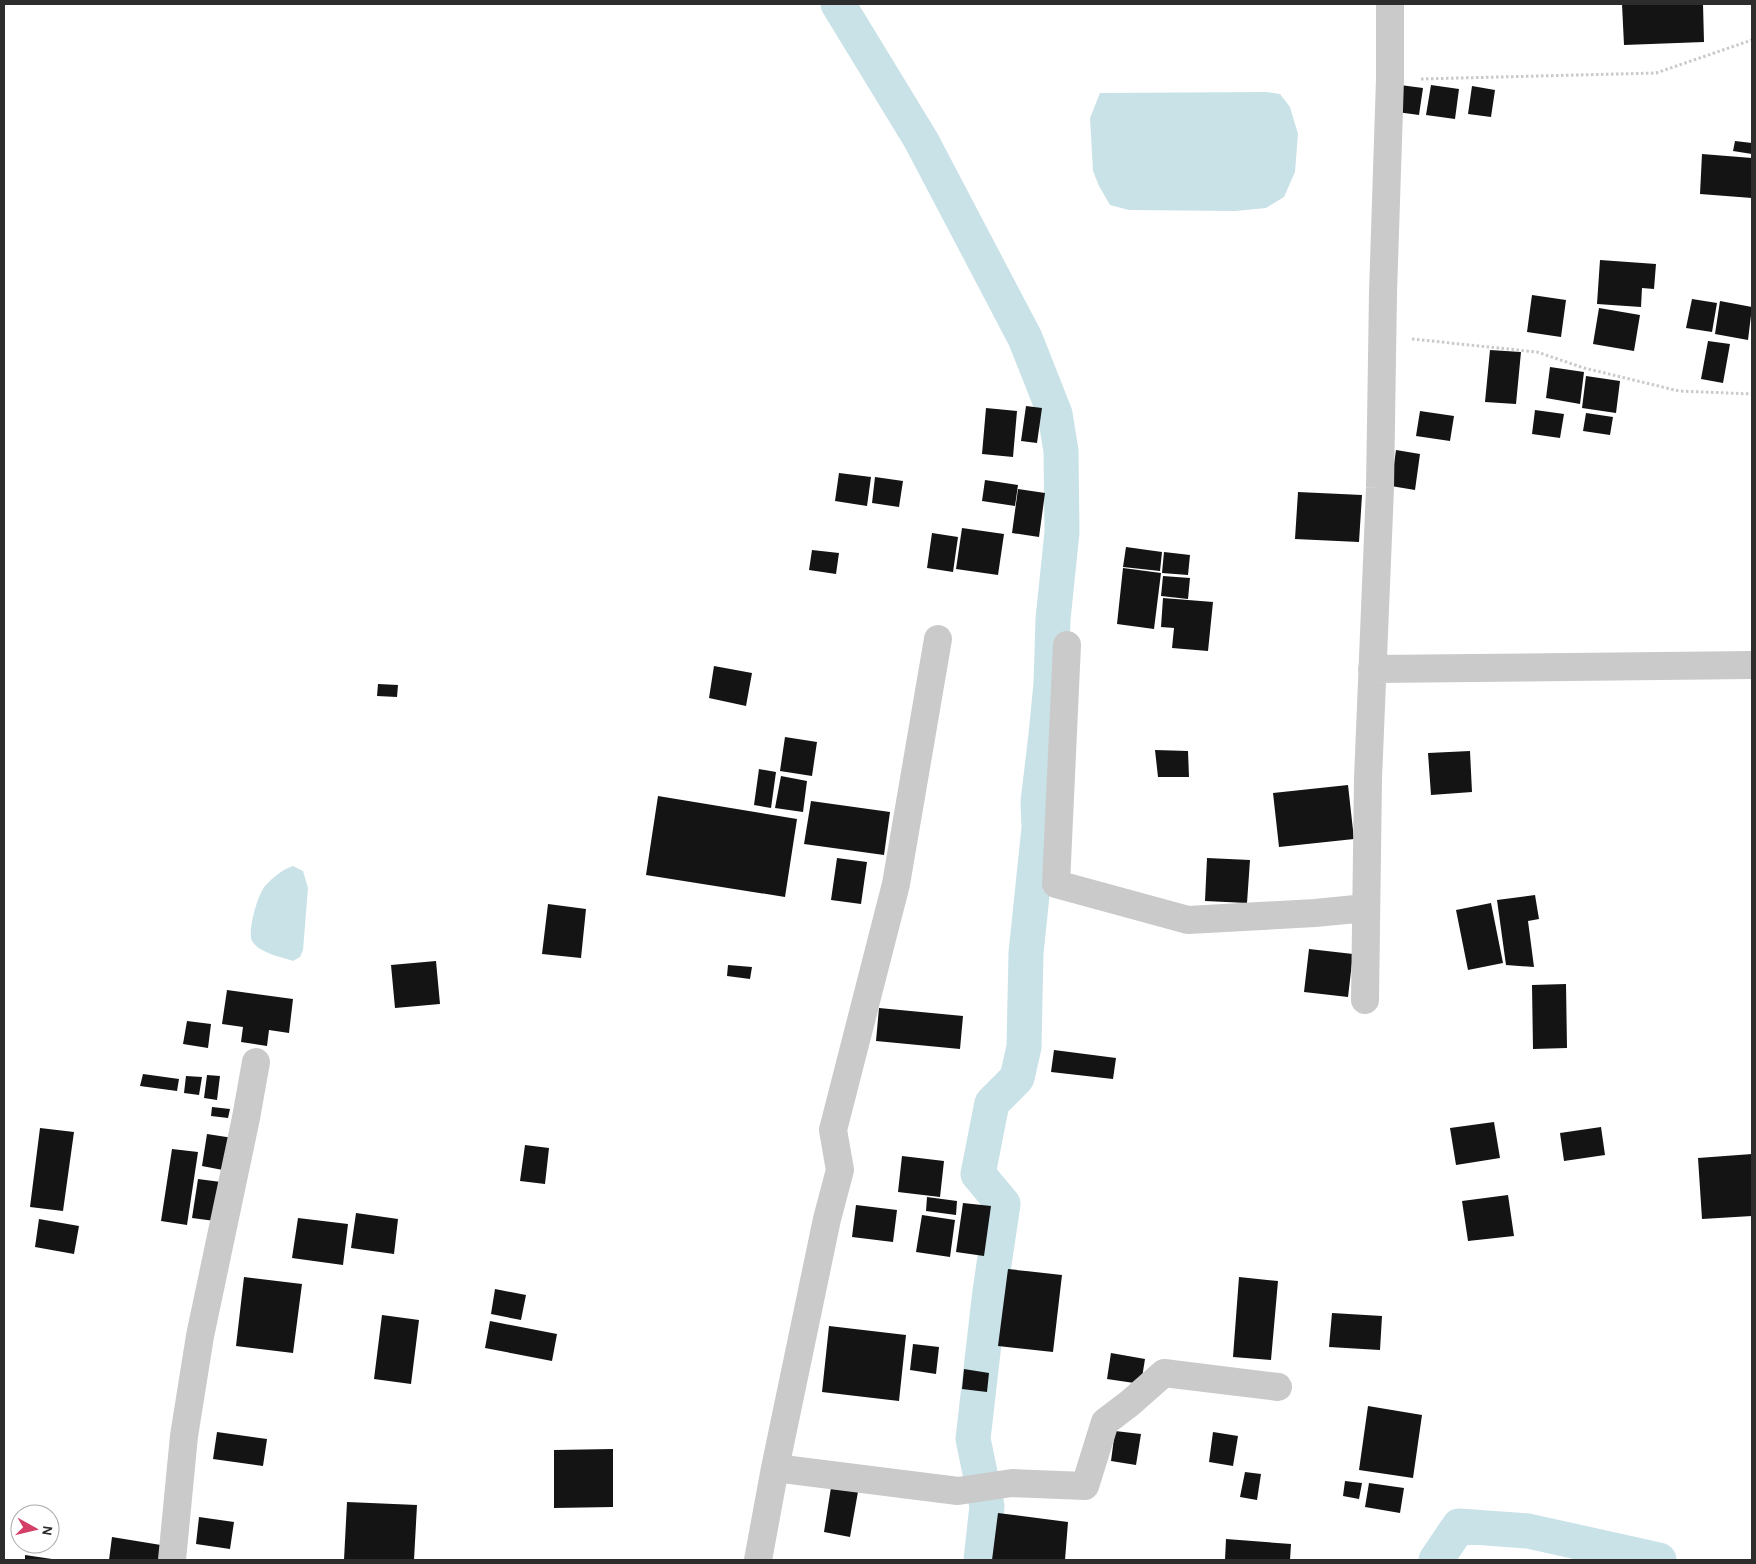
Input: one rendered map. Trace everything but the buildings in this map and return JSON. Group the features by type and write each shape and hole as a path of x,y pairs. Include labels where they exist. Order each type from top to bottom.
{"street":[{"path":"1365,1000 1368,779 1380,488 1382,336 1390,79 1390,4"},
{"path":"758,1560 775,1468 827,1219 840,1170 833,1130 896,884 938,638"},
{"path":"1067,645 1056,884 1188,920 1316,913 1366,908"},
{"path":"1372,669 1752,665"},
{"path":"172,1560 184,1436 200,1336 256,1062"},
{"path":"775,1468 958,1491 1012,1483 1085,1486 1105,1422 1164,1373 1278,1386"}],"path":[{"path":"1390,79 1656,73 1752,40"},
{"path":"1382,336 1537,352 1584,368 1679,391 1752,394"}],"water":[{"path":"1266,92 1280,94 1290,107 1298,134 1295,172 1284,197 1266,208 1235,211 1129,210 1110,205 1093,171 1090,118 1100,93"},
{"path":"293,866 303,871 308,888 303,950 300,957 293,961 260,949 252,941 251,929 262,890 278,874"}],"waterway":[{"path":"838,4 921,140 1025,338 1055,414 1061,451 1062,532 1053,619 1051,684 1038,802 1039,828 1026,953 1024,1047 1017,1078 992,1103 978,1174 1003,1204 990,1291 973,1439 987,1506 981,1560"},
{"path":"1436,1560 1459,1526 1528,1531 1659,1560"}]}
